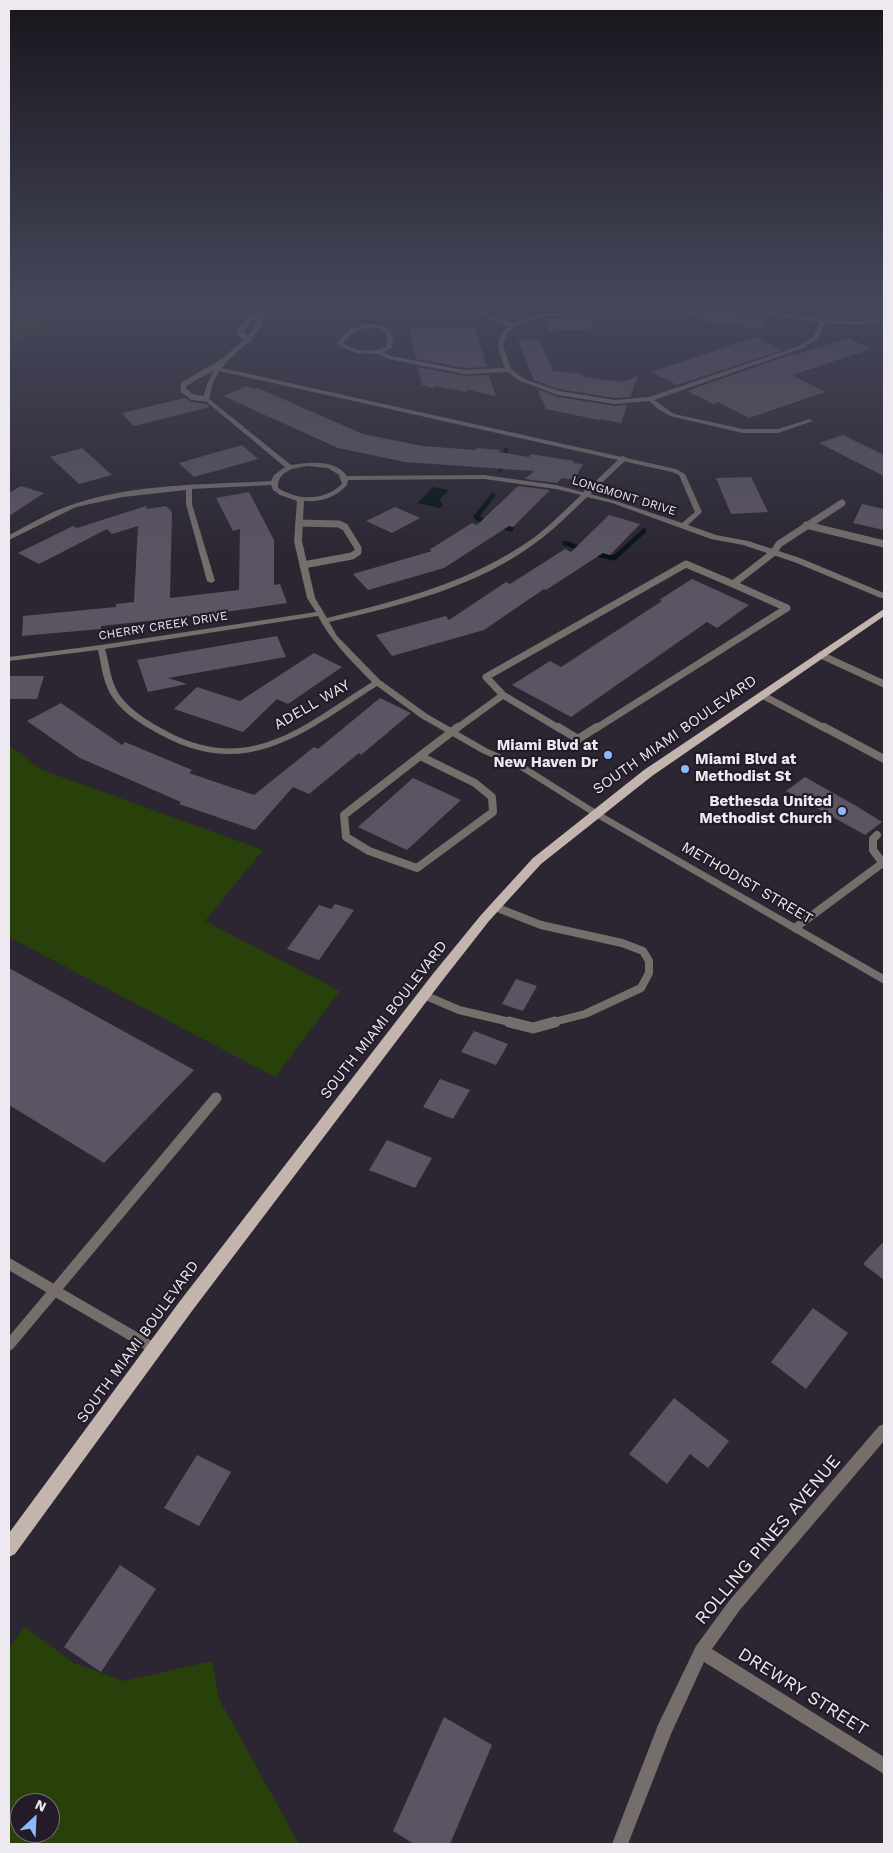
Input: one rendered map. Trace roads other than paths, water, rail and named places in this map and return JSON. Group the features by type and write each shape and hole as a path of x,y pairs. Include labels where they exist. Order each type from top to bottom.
{"main road":[{"name":"SOUTH MIAMI BOULEVARD","path":"9,1548 155,1349 424,995 495,907 537,861 595,813 648,773 884,612"}],"street":[{"path":"208,390 206,399 290,468"},
{"path":"314,390 674,470 682,474 699,512 682,526"},
{"path":"555,390 586,398 615,402 650,399 675,390"},
{"path":"650,399 672,415 742,431 778,431 810,421"},
{"path":"302,465 325,466 342,473 346,478 345,484 334,494 301,499 281,494 276,489 274,483 276,477 281,472 302,465"},
{"name":"LONGMONT DRIVE","path":"346,478 438,476 501,478 586,494 714,537 745,543 797,560 884,596"},
{"path":"9,538 72,507 105,498 190,488 274,483"},
{"path":"190,488 189,504 211,581"},
{"name":"CHERRY CREEK DRIVE","path":"9,659 321,618 413,599 464,581 533,541 586,494"},
{"name":"METHODIST STREET","path":"301,499 298,541 311,598 321,618 353,658 377,682 424,716 451,732 485,751 522,767 595,813 884,980"},
{"name":"ADELL WAY","path":"102,647 113,692 133,714 175,739 212,751 241,751 268,746 304,729 377,682"},
{"name":"ROLLING PINES AVENUE","path":"620,1844 664,1731 702,1651 734,1606 884,1430"},
{"name":"DREWRY STREET","path":"702,1651 884,1766"}],"lane":[{"path":"184,390 192,397 206,399"},
{"path":"586,494 622,459"},
{"path":"733,584 773,553 779,544 842,503"},
{"path":"299,523 340,524 345,527 358,548 358,552 352,556 303,565"},
{"path":"806,525 884,544"},
{"path":"686,564 787,608 578,739 504,695 486,678 686,564"},
{"path":"820,655 881,683 884,676"},
{"path":"420,756 475,783 492,798 493,812 417,868 369,851 346,837 344,815 420,756 451,732 504,695"},
{"path":"762,695 884,760"},
{"path":"795,928 883,862 873,850 873,839 877,835"},
{"path":"424,995 459,1010 533,1028 584,1014 641,988 649,973 650,961 642,951 622,942 541,925 495,907"},
{"path":"9,1345 216,1098"},
{"path":"9,1264 155,1349"}],"waterway":[{"path":"500,470 506,450"},
{"path":"488,523 476,517 493,495"},
{"path":"498,526 511,529"},
{"path":"591,553 614,558 644,531"},
{"path":"565,543 582,549"}],"place":[{"name":"Miami Blvd at New Haven Dr","path":"608,755"},
{"name":"Miami Blvd at Methodist St","path":"685,769"},
{"name":"Bethesda United Methodist Church","path":"842,811"}]}
